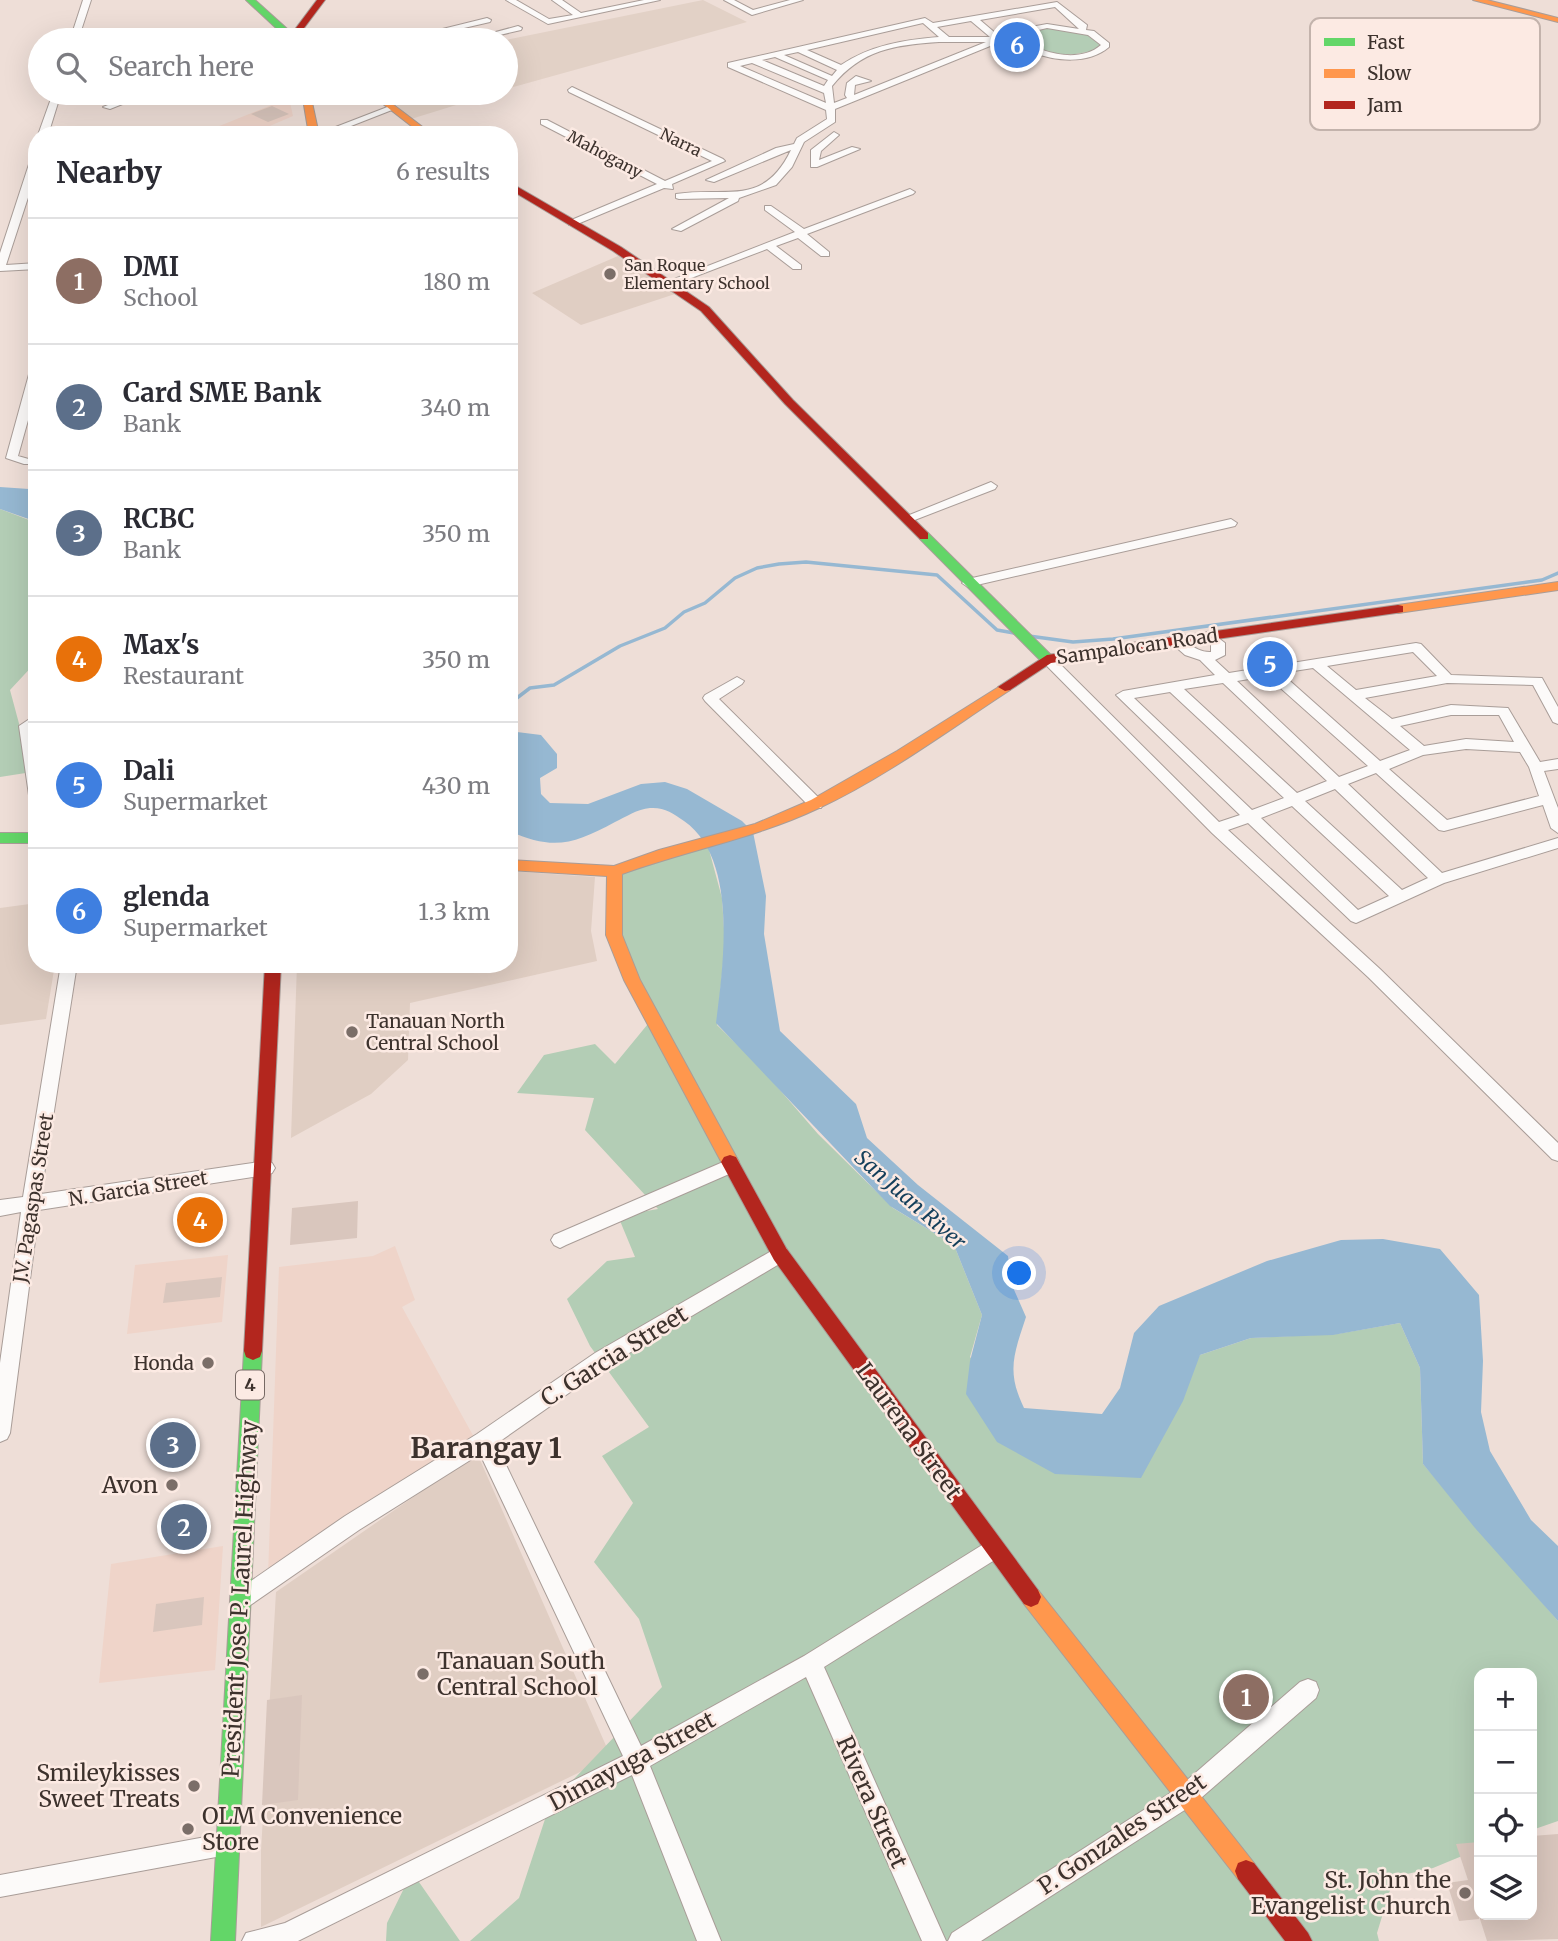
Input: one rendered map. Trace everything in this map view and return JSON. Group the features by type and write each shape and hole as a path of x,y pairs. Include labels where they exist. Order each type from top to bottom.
{"main road":[{"path":"250,0 287,28"},
{"path":"303,28 321,0"},
{"path":"1477,0 1558,20"},
{"path":"308,105 310,126"},
{"path":"389,105 417,126"},
{"path":"518,190 669,283 705,309 789,402 1047,659"},
{"name":"Sampalocan Road","path":"615,871 659,855 759,828 816,804 902,754 1047,659 1558,586"},
{"path":"0,838 28,838"},
{"path":"518,866 615,871"},
{"name":"Laurena Street","path":"615,871 614,935 632,980 730,1166 780,1254 994,1549 1300,1941"},
{"name":"President Jose P. Laurel Highway","path":"223,1941 227,1844 248,1596 268,1168 273,973"},
{"name":"President Jose P. Laurel Highway","path":"268,1168 285,973"},
{"name":"President Jose P. Laurel Highway","path":"248,1596 252,1702"},
{"path":"238,1941 246,1812"}],"street":[{"path":"78,28 88,0"},
{"path":"510,0 543,22 656,0"},
{"path":"556,0 579,15"},
{"path":"596,0 611,9"},
{"path":"728,0 752,13 792,1"},
{"path":"933,25 1056,4 1084,26 1082,30"},
{"path":"1035,8 1056,26"},
{"path":"1014,11 1035,27"},
{"path":"946,44 970,40 998,40 1016,36 1035,27 1056,26 1082,30 1101,38 1106,46 1092,55 1059,56 1022,46 1016,36 993,14"},
{"path":"972,18 998,40"},
{"path":"452,28 486,20"},
{"path":"946,44 933,25 925,20 731,65 830,108 998,40"},
{"path":"951,22 970,40"},
{"path":"905,25 922,41"},
{"path":"888,29 900,44"},
{"path":"843,40 868,52"},
{"path":"750,163 796,146 819,126 832,120 827,92 840,68 852,59 868,52 922,41 982,48"},
{"path":"933,53 943,52 946,44"},
{"path":"820,45 831,50"},
{"path":"800,50 840,68"},
{"path":"842,54 852,59"},
{"path":"776,55 832,79"},
{"path":"753,60 827,92"},
{"path":"897,66 915,74"},
{"path":"851,83 849,95 852,99"},
{"name":"Narra","path":"572,90 720,161 666,186 572,223"},
{"path":"46,126 53,105"},
{"path":"107,107 113,105"},
{"path":"334,126 393,108"},
{"name":"Mahogany","path":"544,122 681,195"},
{"path":"819,126 834,135"},
{"path":"677,229 740,195 774,183 787,167 796,146"},
{"path":"28,182 0,268 28,267"},
{"path":"654,190 667,196 705,198 740,195"},
{"path":"669,283 910,192"},
{"path":"768,208 825,254"},
{"path":"769,246 797,267"},
{"path":"28,413 12,458 28,460"},
{"path":"908,519 991,486"},
{"path":"968,583 1231,523"},
{"path":"1175,640 1192,656 1205,658 1218,655 1218,643 1209,635"},
{"path":"1447,678 1416,647 1123,695 1356,917 1439,879 1558,843"},
{"path":"1205,658 1439,879"},
{"path":"1047,659 1217,829 1374,973 1558,1154"},
{"path":"1315,663 1422,751"},
{"path":"1269,670 1444,826 1548,799"},
{"path":"1355,695 1447,678 1537,681 1558,719"},
{"path":"737,681 710,698 816,804"},
{"path":"1172,687 1400,897"},
{"path":"1391,724 1451,709 1503,711 1536,767 1558,828"},
{"path":"1217,829 1422,751 1466,744 1524,747"},
{"path":"1536,767 1558,764"},
{"name":"J.V. Pagaspas Street","path":"0,1433 3,1388 68,973"},
{"path":"560,1240 730,1166"},
{"name":"N. Garcia Street","path":"0,1208 268,1168"},
{"name":"C. Garcia Street","path":"248,1596 352,1523 484,1441 603,1359 780,1254"},
{"path":"484,1441 637,1761 709,1941"},
{"name":"Dimayuga Street","path":"254,1941 287,1937 637,1761 811,1663 994,1549"},
{"name":"Rivera Street","path":"811,1663 934,1941"},
{"name":"P. Gonzales Street","path":"960,1941 1186,1796 1308,1690"},
{"path":"0,1886 227,1844"}],"shaded area":[{"path":"703,0 747,22 518,86 518,38"},
{"path":"272,105 291,105 293,116 270,126 219,126"},
{"path":"396,105 456,105 411,119"},
{"name":"San Roque Elementary School","path":"618,256 675,294 581,325 532,293"},
{"name":"Tanauan North Central School","path":"518,872 595,877 591,931 597,961 410,1003 408,1060 371,1094 291,1138 297,973 518,973"},
{"path":"28,904 28,973 54,973 46,1019 0,1025 0,908"},
{"path":"395,1246 415,1300 402,1307 475,1439 268,1576 279,1267 373,1256"},
{"path":"228,1255 222,1322 127,1334 135,1265"},
{"name":"Tanauan South Central School","path":"477,1453 611,1757 261,1927 261,1851 276,1592"},
{"path":"223,1546 215,1670 99,1683 111,1564"}],"green space":[{"path":"1045,28 1093,36 1101,47 1082,53 1049,53 1021,39 1022,35"},
{"path":"0,509 28,520 28,671 10,690 28,757 28,773 0,777"},
{"path":"708,846 722,898 725,944 717,1025 760,1067 818,1134 893,1208 954,1245 982,1315 970,1357 1059,1474 1200,1355 1251,1338 1337,1334 1400,1323 1420,1368 1423,1464 1558,1621 1558,1821 1537,1828 1537,1668 1474,1668 1474,1851 1433,1868 1394,1877 1377,1933 1379,1941 470,1941 519,1898 550,1804 662,1687 639,1619 594,1562 633,1503 602,1456 649,1427 590,1346 567,1299 607,1261 635,1257 618,1216 658,1209 585,1130 594,1098 517,1093 544,1055 595,1044 615,1064 652,1019 614,935 615,871"},
{"path":"412,1872 460,1941 386,1941 387,1923"}],"water":[{"path":"0,487 28,489 28,519 0,509"},
{"name":"San Juan River","path":"518,732 541,735 557,754 557,768 540,778 541,794 550,803 588,804 641,784 665,782 687,789 742,821 753,832 766,896 764,934 780,1031 856,1104 867,1138 918,1185 1008,1256 1011,1283 1026,1317 1014,1362 1015,1383 1024,1408 1102,1414 1120,1388 1134,1333 1159,1306 1267,1261 1341,1240 1383,1239 1440,1249 1479,1295 1483,1361 1481,1412 1490,1451 1531,1520 1558,1546 1558,1621 1475,1528 1423,1464 1420,1368 1400,1323 1333,1335 1251,1338 1200,1355 1183,1401 1141,1478 1055,1474 997,1442 966,1394 970,1361 982,1315 954,1245 890,1206 716,1023 722,973 723,915 720,887 713,861 701,838 676,815 655,808 636,812 575,840 552,843 518,834"}],"building":[{"path":"272,106 289,114 268,122 251,114"},
{"path":"358,1201 357,1238 290,1245 292,1208"},
{"path":"222,1277 220,1297 163,1303 166,1283"},
{"path":"204,1597 202,1625 153,1632 156,1604"},
{"path":"302,1695 298,1800 262,1805 267,1700"},
{"name":"St. John the Evangelist Church","path":"1558,1834 1558,1939 1487,1941 1480,1920 1537,1920 1537,1836"},
{"name":"St. John the Evangelist Church","path":"1474,1842 1474,1920 1459,1921 1447,1883 1468,1880 1456,1844"}],"waterway":[{"path":"518,697 530,688 554,685 620,646 665,628 684,612 705,603 735,578 757,568 779,564 806,562 937,575 997,630 1014,633"},
{"path":"1029,636 1073,642 1113,639 1542,580 1558,573"}],"traffic: fast":[{"path":"250,0 281,28"},
{"path":"924,536 1047,659"},
{"path":"0,838 28,838"},
{"path":"223,1941 253,1351"}],"traffic: slow":[{"path":"1477,0 1558,20"},
{"path":"308,105 312,126"},
{"path":"389,105 417,126"},
{"path":"1398,609 1558,586"},
{"path":"518,866 615,871 659,855 759,828 816,804 902,754 1005,687"},
{"path":"615,871 614,935 632,980 730,1162"},
{"path":"1031,1597 1246,1871"}],"traffic: jam":[{"path":"300,28 321,0"},
{"path":"518,190 617,249 705,309 789,402 924,536"},
{"path":"1005,687 1047,659 1398,609"},
{"path":"253,1351 273,973"},
{"path":"730,1162 780,1254 1031,1597"},
{"path":"1246,1871 1300,1941"}],"place":[{"name":"glenda","path":"1017,45"},
{"name":"San Roque Elementary School","path":"610,274"},
{"name":"Dali","path":"1270,664"},
{"name":"Tanauan North Central School","path":"352,1032"},
{"name":"Max's","path":"200,1220"},
{"name":"Honda","path":"208,1363"},
{"name":"RCBC","path":"173,1445"},
{"name":"Avon","path":"172,1485"},
{"name":"Card SME Bank","path":"184,1527"},
{"name":"Tanauan South Central School","path":"423,1674"},
{"name":"DMI","path":"1246,1697"},
{"name":"Smileykisses Sweet Treats","path":"194,1786"},
{"name":"OLM Convenience Store","path":"188,1829"},
{"name":"St. John the Evangelist Church","path":"1465,1893"}],"district":[{"name":"Barangay 1","path":"486,1448"}]}
